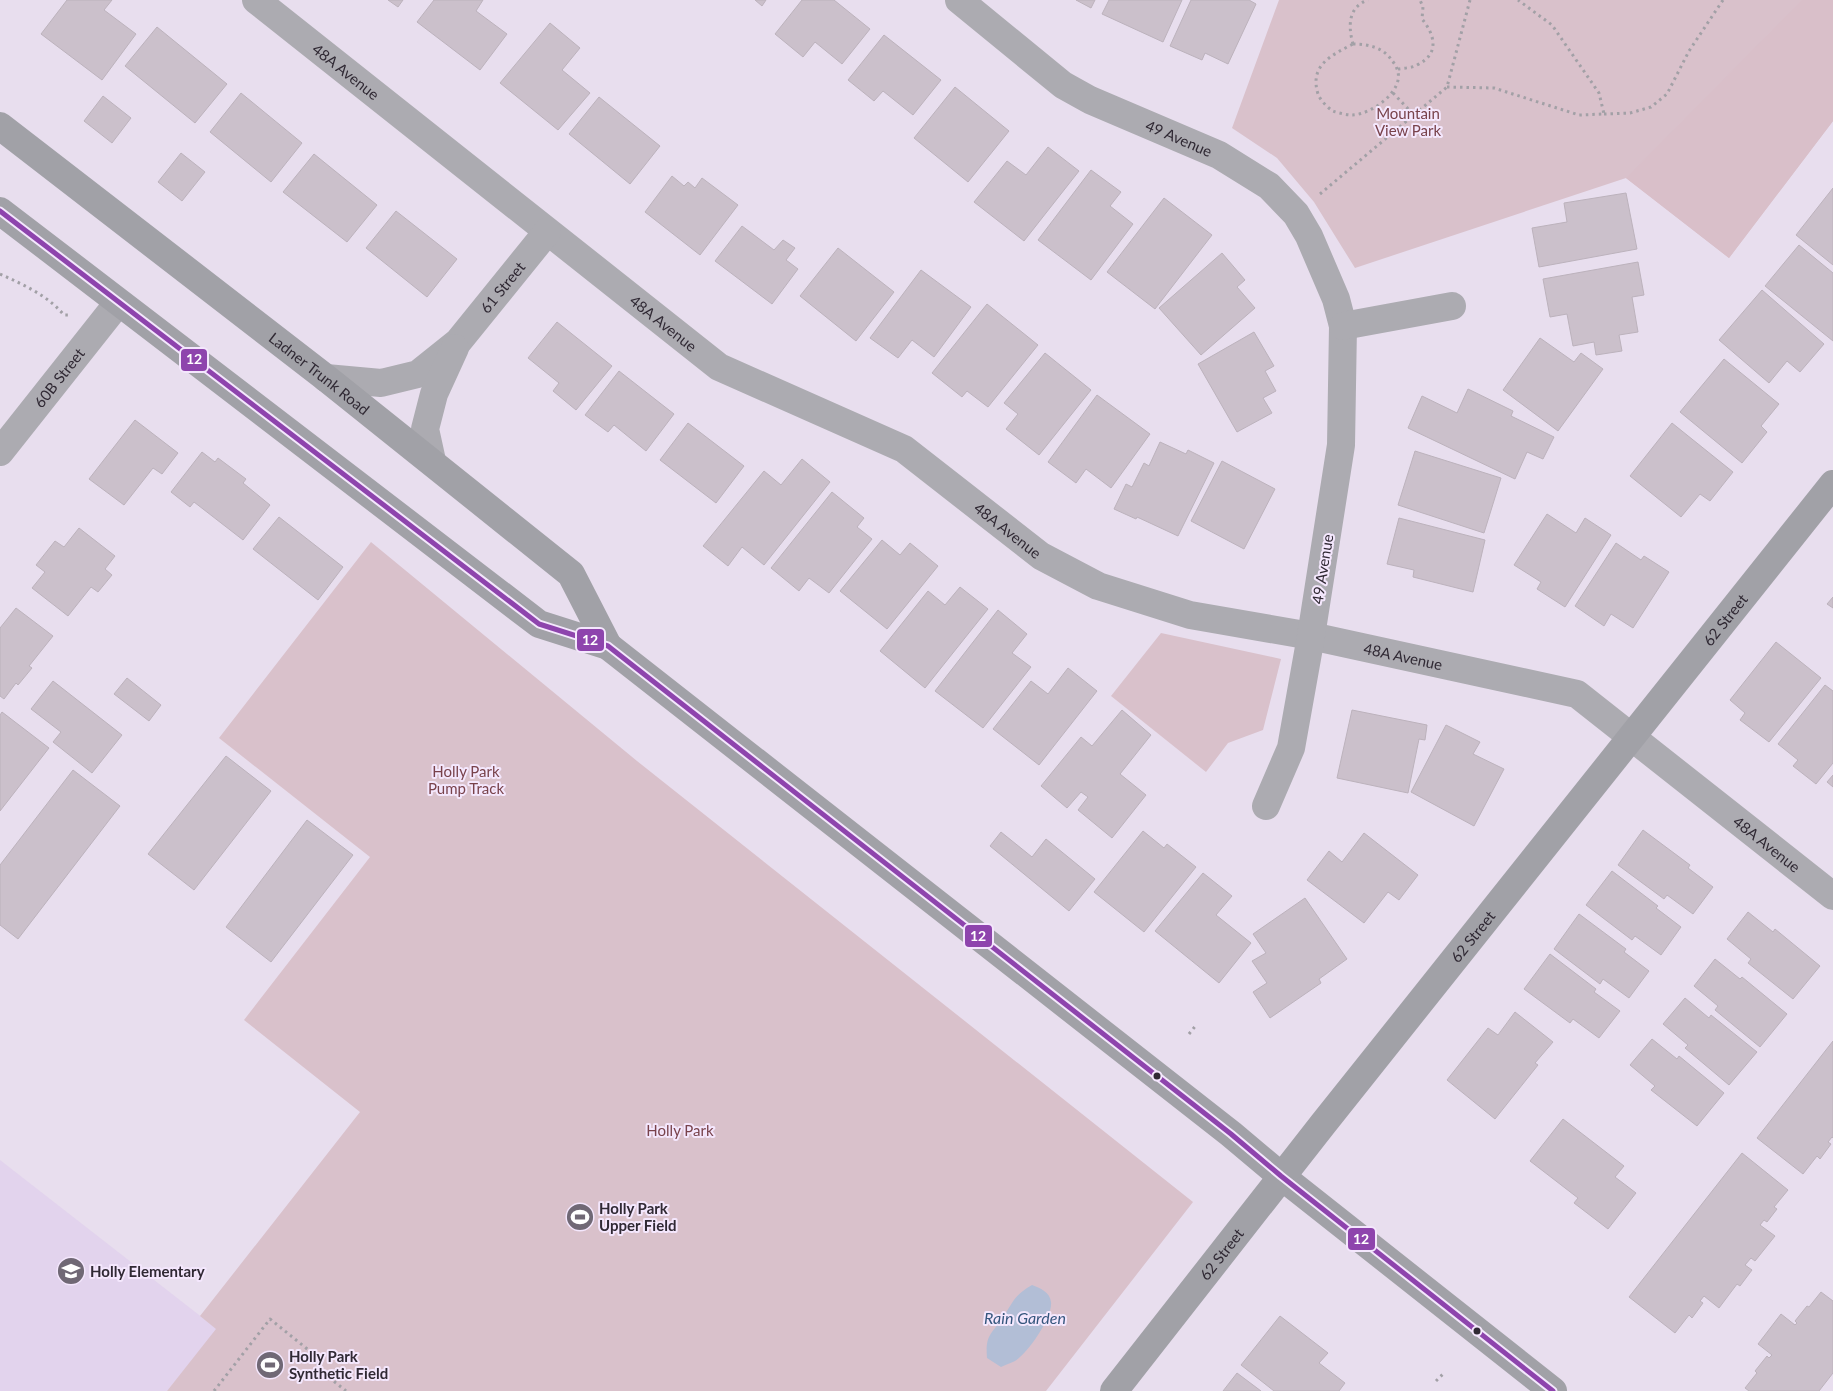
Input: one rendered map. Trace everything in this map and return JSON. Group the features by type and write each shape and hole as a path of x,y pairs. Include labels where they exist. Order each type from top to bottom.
{"main road":[{"name":"Ladner Trunk Road","path":"0,126 432,461 571,574 608,646"},
{"name":"Ladner Trunk Road","path":"0,211 539,624 608,646 1231,1134 1553,1391"},
{"name":"62 Street","path":"1114,1391 1282,1176 1833,484"}],"street":[{"name":"48A Avenue","path":"256,0 719,367 904,449 1041,556 1098,586 1182,613 1311,636 1577,694 1833,896"},
{"name":"49 Avenue","path":"959,0 1063,85 1090,100 1219,155 1269,186 1296,214 1309,236 1336,299 1343,326 1341,445 1291,748 1266,806"},
{"name":"61 Street","path":"326,378 380,384 418,374 458,342 547,232"},
{"name":"60B Street","path":"0,452 118,303"},
{"path":"1343,326 1452,306"},
{"name":"61 Street","path":"432,461 425,429 434,394 458,342"}],"path":[{"path":"1353,44 1350,34 1350,21 1353,10 1368,0"},
{"path":"1398,69 1417,66 1429,57 1434,43 1431,31 1422,19 1423,7 1420,0"},
{"path":"1296,214 1448,87 1470,0"},
{"path":"1518,0 1552,25 1598,93 1604,114"},
{"path":"1448,87 1494,88 1580,115 1630,113 1651,107 1666,94 1689,51 1723,0"},
{"path":"1353,44 1369,44 1387,55 1398,69 1398,81 1393,93 1370,111 1351,116 1332,110 1320,98 1316,86 1317,72 1324,61 1353,44"},
{"path":"1393,93 1414,115"},
{"path":"0,274 44,296 64,315 72,315"},
{"path":"1190,1034 1197,1024"},
{"path":"214,1391 270,1319 311,1352 321,1371 346,1391"},
{"path":"1436,1381 1444,1373"}],"shaded area":[{"path":"1802,0 1833,0 1833,121 1729,258 1626,178"},
{"name":"Holly Elementary","path":"0,1160 217,1329 167,1391 0,1391"}],"green space":[{"name":"Mountain View Park","path":"1279,0 1833,0 1833,121 1729,258 1626,178 1355,268 1314,202 1277,158 1232,128"},
{"name":"Holly Park","path":"371,542 637,761 1193,1202 1046,1391 167,1391 216,1329 200,1316 360,1112 244,1020 370,857 219,738"},
{"path":"1161,633 1281,659 1263,730 1228,743 1206,772 1111,696"}],"water":[{"name":"Rain Garden","path":"1032,1285 1047,1293 1051,1302 1051,1309 1039,1334 1026,1351 1015,1361 1001,1367 987,1358 988,1339 1015,1298"}],"building":[{"path":"67,0 112,0 104,10 136,34 102,80 41,34"},
{"path":"388,0 403,0 398,7"},
{"path":"434,0 483,0 476,11 507,34 480,70 417,22"},
{"path":"755,0 766,0 762,6"},
{"path":"802,0 834,0 870,29 842,64 815,42 803,57 775,34"},
{"path":"1076,0 1095,0 1091,8"},
{"path":"1109,0 1182,0 1163,42 1102,14"},
{"path":"1191,0 1249,0 1256,4 1228,64 1205,53 1202,60 1170,46"},
{"path":"550,23 580,48 562,70 590,93 558,130 500,83"},
{"path":"157,27 227,84 195,123 125,66"},
{"path":"884,35 941,80 913,115 883,91 874,101 848,80"},
{"path":"955,87 1009,131 968,182 914,138"},
{"path":"241,93 302,143 271,182 210,132"},
{"path":"103,96 131,118 112,143 84,121"},
{"path":"599,97 660,146 630,184 569,134"},
{"path":"1048,147 1079,171 1024,241 974,202 1007,161 1026,175"},
{"path":"181,153 205,172 182,201 158,182"},
{"path":"314,154 377,205 347,242 283,192"},
{"path":"1091,170 1121,192 1110,206 1133,224 1091,280 1038,240"},
{"path":"672,176 684,186 688,182 695,188 702,178 738,205 700,255 645,212"},
{"path":"1833,188 1833,265 1796,235"},
{"path":"1626,193 1637,249 1539,267 1532,228 1567,222 1564,203"},
{"path":"1164,198 1212,235 1155,309 1107,272"},
{"path":"396,211 457,259 427,297 366,248"},
{"path":"742,226 774,250 783,240 795,248 786,260 798,269 772,304 715,261"},
{"path":"1799,245 1833,273 1833,341 1765,286"},
{"path":"838,248 894,292 856,341 800,296"},
{"path":"1222,253 1245,280 1237,287 1255,308 1201,355 1159,308"},
{"path":"1638,262 1644,295 1632,297 1638,332 1619,335 1622,351 1596,355 1594,342 1573,346 1567,314 1550,317 1543,279"},
{"path":"921,270 971,307 934,357 912,340 898,358 870,338"},
{"path":"1762,290 1824,344 1800,372 1787,361 1769,383 1719,340"},
{"path":"987,304 1038,345 988,407 967,391 962,397 932,373"},
{"path":"557,322 612,366 576,410 553,391 559,383 528,358"},
{"path":"1254,332 1274,366 1265,371 1276,391 1263,398 1272,413 1237,432 1198,364"},
{"path":"1540,338 1574,362 1581,353 1603,369 1558,431 1503,390"},
{"path":"1045,353 1091,390 1039,455 1006,429 1018,414 1004,403"},
{"path":"1724,359 1779,404 1761,426 1767,432 1742,463 1680,412"},
{"path":"619,371 674,414 646,451 614,425 608,432 585,415"},
{"path":"1468,389 1513,411 1511,416 1554,437 1543,459 1527,452 1515,479 1408,428 1422,396 1457,413"},
{"path":"1097,395 1150,434 1111,488 1086,469 1076,483 1048,462"},
{"path":"135,420 178,453 162,474 153,468 124,505 89,479"},
{"path":"688,423 744,466 716,503 660,460"},
{"path":"1672,423 1733,472 1710,501 1700,494 1681,517 1630,476"},
{"path":"1160,442 1186,454 1188,450 1214,463 1178,536 1137,517 1136,519 1114,509 1126,484 1132,487 1144,463 1149,466"},
{"path":"1415,451 1501,478 1484,533 1398,505"},
{"path":"202,452 215,462 218,458 246,479 243,483 270,505 243,540 194,502 190,507 171,492"},
{"path":"802,459 830,482 764,565 742,547 728,566 703,546 764,471 781,485"},
{"path":"1222,461 1275,489 1244,549 1191,521"},
{"path":"832,492 864,518 857,527 872,539 829,593 809,578 799,591 771,568"},
{"path":"1547,514 1576,533 1585,518 1611,535 1565,607 1537,589 1541,582 1514,565"},
{"path":"279,517 343,567 318,600 253,549"},
{"path":"1399,518 1485,540 1473,592 1413,577 1414,570 1387,564"},
{"path":"79,528 115,556 105,569 112,575 98,592 91,587 68,616 32,588 45,572 36,565 55,541 64,547"},
{"path":"882,540 900,555 910,543 938,566 887,629 840,591"},
{"path":"1616,543 1641,560 1644,556 1669,572 1633,628 1611,614 1604,626 1575,606"},
{"path":"960,587 988,609 925,688 880,651 928,591 945,605"},
{"path":"1833,597 1833,608 1827,604"},
{"path":"16,608 53,636 29,666 32,668 18,685 16,683 4,699 0,696 0,628"},
{"path":"998,610 1027,634 1012,653 1031,667 983,728 935,691"},
{"path":"1776,642 1821,678 1769,742 1740,720 1745,713 1730,700"},
{"path":"1068,668 1097,691 1039,765 993,729 1031,681 1048,694"},
{"path":"127,678 161,705 149,721 114,694"},
{"path":"53,681 122,735 92,773 53,742 61,732 31,709"},
{"path":"1825,685 1833,691 1833,763 1816,784 1793,766 1798,760 1778,744"},
{"path":"1122,710 1151,735 1120,774 1146,795 1112,838 1078,810 1088,797 1081,792 1067,808 1041,786 1081,737 1092,746"},
{"path":"1352,710 1427,725 1425,740 1419,739 1408,793 1337,778"},
{"path":"2,712 49,748 0,811 0,715"},
{"path":"1446,725 1480,742 1473,754 1504,769 1474,826 1411,792"},
{"path":"226,756 271,791 194,890 148,854"},
{"path":"73,770 120,806 18,939 0,925 0,865"},
{"path":"1833,775 1833,787 1827,782"},
{"path":"307,820 353,855 271,962 226,927"},
{"path":"1643,830 1690,865 1688,868 1713,887 1693,914 1667,895 1664,899 1618,865"},
{"path":"1143,831 1164,848 1167,844 1196,867 1144,932 1094,892"},
{"path":"1001,832 1032,857 1046,839 1095,879 1069,911 990,846"},
{"path":"1364,833 1418,875 1399,900 1388,892 1364,923 1307,880 1329,851 1342,862"},
{"path":"1612,871 1658,906 1656,908 1681,927 1661,955 1635,936 1632,940 1586,905"},
{"path":"1203,873 1232,896 1216,915 1251,943 1219,983 1155,931"},
{"path":"1305,898 1347,959 1319,979 1321,983 1270,1018 1253,992 1267,983 1252,961 1266,953 1253,934"},
{"path":"1748,912 1773,932 1775,929 1820,966 1793,999 1748,963 1751,959 1727,939"},
{"path":"1579,914 1626,949 1624,952 1649,971 1629,998 1603,979 1600,984 1554,949"},
{"path":"1550,954 1596,989 1594,992 1620,1011 1599,1038 1573,1019 1570,1023 1524,989"},
{"path":"1715,959 1740,979 1742,977 1787,1014 1760,1047 1715,1010 1718,1006 1694,986"},
{"path":"1685,998 1709,1018 1711,1015 1757,1052 1729,1085 1685,1048 1688,1045 1663,1024"},
{"path":"1515,1012 1553,1042 1535,1063 1538,1065 1495,1119 1447,1080 1488,1028 1498,1035"},
{"path":"1652,1039 1677,1059 1679,1056 1724,1093 1697,1126 1651,1090 1655,1086 1630,1065"},
{"path":"1833,1041 1833,1138 1828,1142 1831,1144 1820,1159 1817,1156 1803,1174 1757,1138"},
{"path":"1563,1119 1624,1166 1615,1177 1636,1193 1608,1229 1574,1203 1578,1198 1530,1161"},
{"path":"1742,1153 1788,1190 1774,1207 1777,1209 1767,1222 1764,1220 1760,1225 1775,1236 1755,1261 1751,1258 1745,1265 1752,1270 1740,1286 1737,1284 1719,1308 1704,1296 1700,1301 1703,1303 1692,1318 1689,1315 1675,1333 1629,1297"},
{"path":"1821,1292 1833,1301 1833,1373 1819,1391 1749,1391 1745,1388 1767,1356 1769,1358 1772,1355 1758,1344 1781,1314 1795,1325 1797,1323 1795,1321"},
{"path":"1280,1316 1328,1353 1319,1363 1345,1383 1339,1391 1274,1391 1241,1365"},
{"path":"1237,1373 1261,1391 1223,1391"}],"transit line":[{"name":"12","path":"0,211 539,624 608,646 1231,1134 1281,1176 1553,1391"}],"place":[{"name":"Holly Park Upper Field","path":"580,1217"},
{"name":"Holly Elementary","path":"71,1271"},
{"name":"Holly Park Synthetic Field","path":"270,1365"}],"park label":[{"name":"Holly Park Pump Track","path":"466,780"}]}
